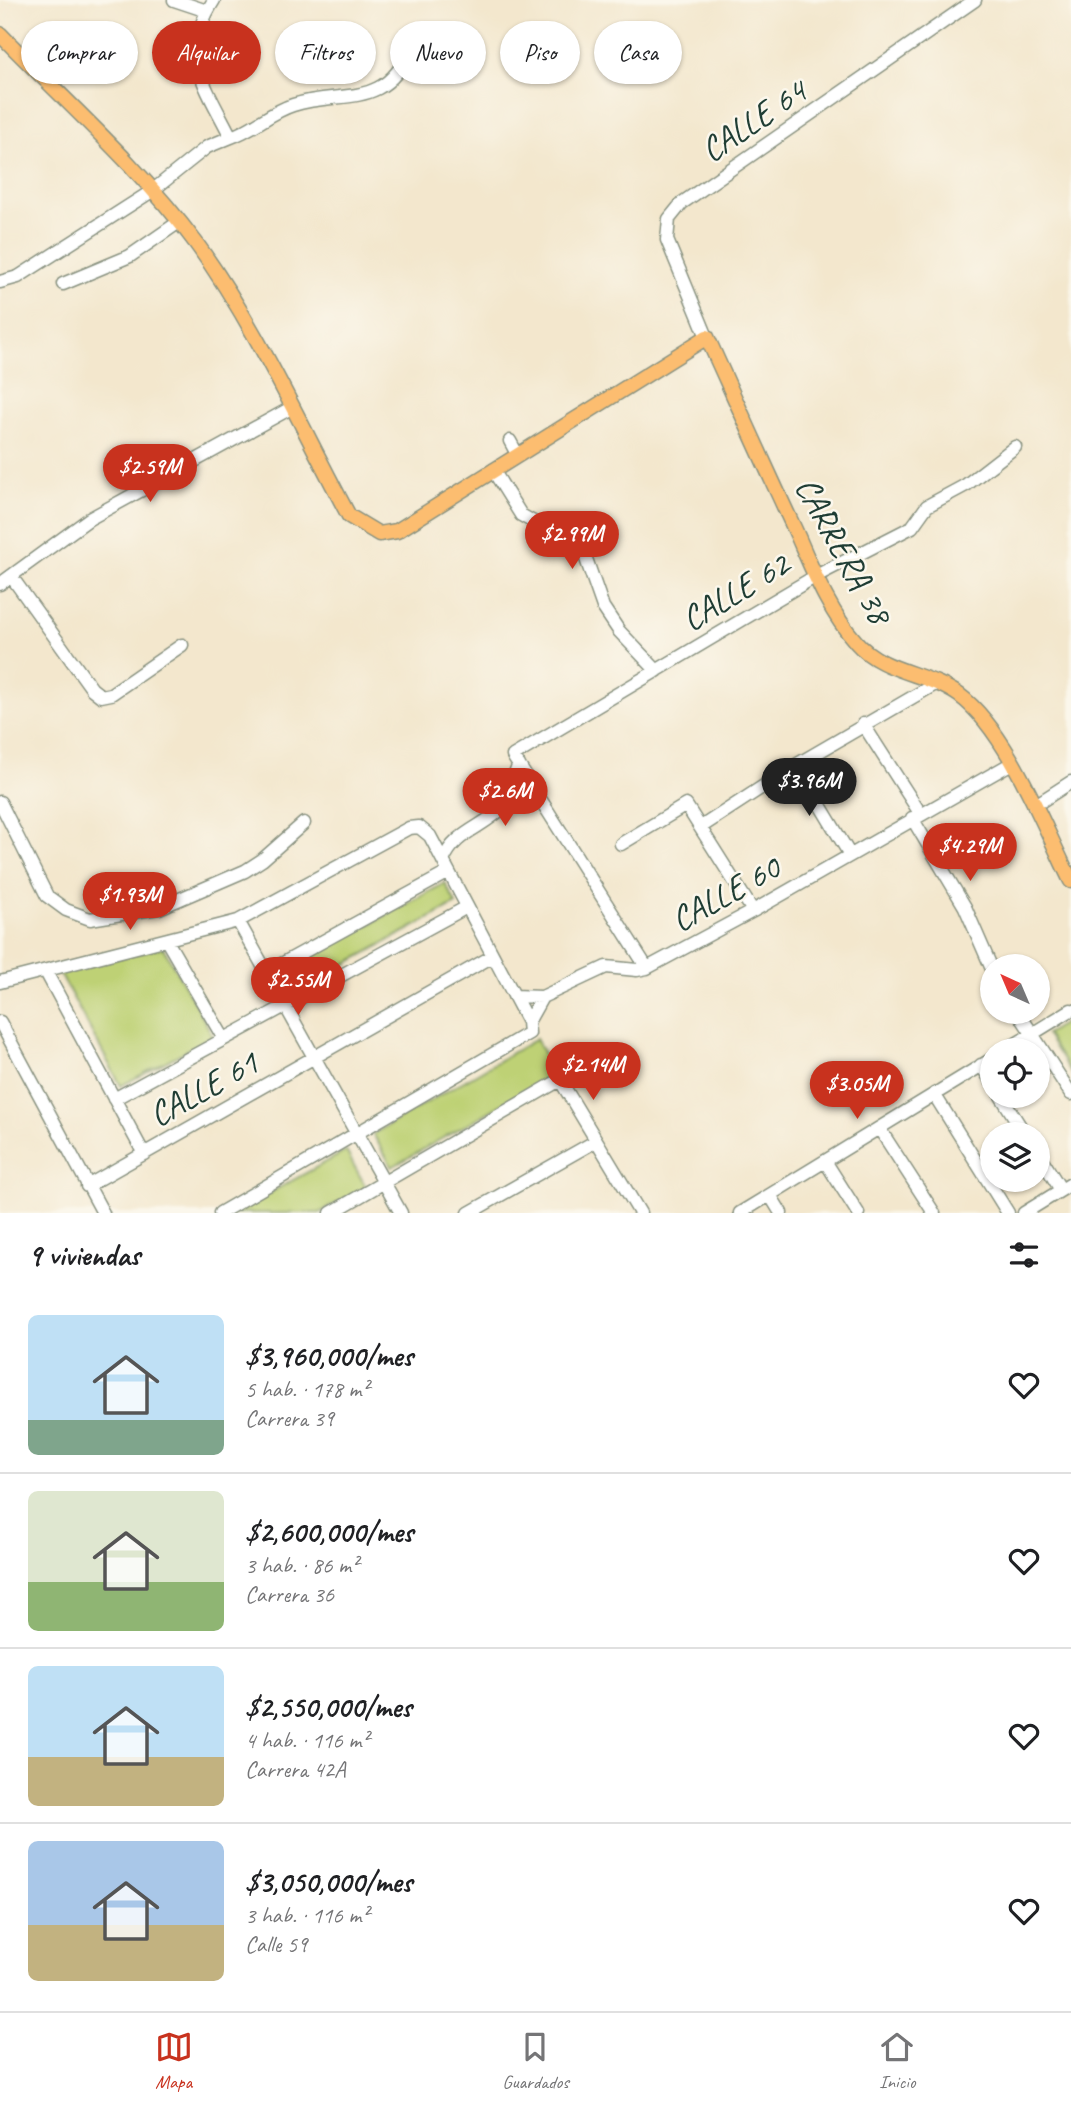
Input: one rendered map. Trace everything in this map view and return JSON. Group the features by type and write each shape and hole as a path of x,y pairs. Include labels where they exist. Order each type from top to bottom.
{"main road":[{"path":"0,34 179,222 229,291 349,516 379,534 397,531 493,470 513,447 707,337"},
{"name":"CARRERA 38","path":"707,337 816,576 841,622 856,643 876,660 937,683 975,710 1012,763 1034,806 1066,858 1071,880"}],"street":[{"path":"174,0 211,6 199,35 197,69 231,137"},
{"name":"CALLE 64","path":"707,337 667,240 668,219 682,203 975,0"},
{"path":"0,282 18,277 152,191 207,147 292,105 351,97 390,80"},
{"path":"63,284 130,256 179,222"},
{"path":"182,645 111,694 101,696 92,689 5,580 89,519 290,408"},
{"name":"CALLE 62","path":"516,760 657,671 816,576 912,527 927,506 966,485 1015,447"},
{"path":"493,470 521,515 576,545 584,553 603,607 619,631 657,671"},
{"path":"701,827 863,724 937,683"},
{"path":"863,724 965,907 985,954"},
{"path":"267,972 446,867 452,844 461,835 495,815 506,803 516,760"},
{"path":"514,996 542,997 606,967 636,970 647,968 516,760"},
{"name":"CALLE 60","path":"647,968 753,911 1012,763"},
{"path":"796,765 849,855"},
{"path":"1034,806 1071,782"},
{"path":"0,802 6,827 47,896 66,910 90,919 159,908 244,871 276,849 304,823"},
{"path":"621,844 686,805 753,911"},
{"path":"0,982 238,921 409,828 419,827 430,836 529,1026"},
{"path":"430,836 461,835"},
{"path":"114,1099 467,907"},
{"path":"238,921 401,1213"},
{"path":"167,941 224,1039"},
{"name":"CALLE 61","path":"87,1186 493,956"},
{"path":"46,972 144,1154"},
{"path":"220,1213 526,1036 542,997"},
{"path":"1026,1038 1071,1010"},
{"path":"0,1022 103,1213"},
{"path":"1026,1024 1071,1094"},
{"path":"740,1213 980,1066"},
{"path":"331,1213 561,1080 640,1213"},
{"path":"934,1094 1008,1213"},
{"path":"879,1128 934,1213"},
{"path":"469,1213 483,1210 596,1141"},
{"path":"825,1161 858,1213"},
{"path":"1024,1213 1066,1187 1050,1168"},
{"path":"770,1195 781,1213"}],"green space":[{"path":"445,883 456,904 291,994 280,973"},
{"path":"163,947 213,1036 121,1086 59,972"},
{"path":"1071,1019 1071,1073 1050,1038 1046,1034"},
{"path":"536,1039 555,1074 392,1167 373,1134"},
{"path":"346,1151 366,1187 319,1213 233,1213"}]}
